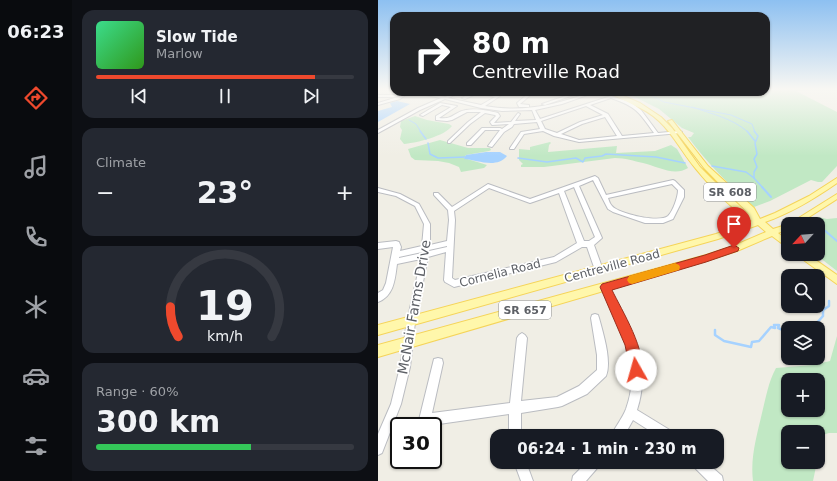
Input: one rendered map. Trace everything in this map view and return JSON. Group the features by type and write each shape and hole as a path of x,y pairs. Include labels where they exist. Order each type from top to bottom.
{"main road":[{"name":"SR 608","path":"650,111 659,118 673,132 696,165 727,198 746,216 759,222 781,240"},
{"name":"SR 608","path":"657,111 680,132 706,167 751,210 759,222"},
{"name":"Centreville Road","path":"378,330 696,243 759,222 798,204 837,180"},
{"path":"804,217 837,196"},
{"name":"Centreville Road","path":"378,351 706,258 781,229"},
{"path":"810,261 837,280"}],"street":[{"path":"378,127 409,111"},
{"path":"378,132 415,111"},
{"path":"422,115 429,111"},
{"path":"446,111 436,118 451,120 465,111"},
{"path":"477,111 498,114 492,122 493,124 538,121 567,111"},
{"path":"534,111 543,130"},
{"path":"601,111 608,115 620,137"},
{"path":"640,111 656,134"},
{"path":"450,142 469,123 483,113"},
{"path":"490,146 504,129 512,123 518,114"},
{"path":"556,135 582,123 608,115"},
{"path":"469,144 484,129 504,129"},
{"path":"512,148 523,133 543,130 579,141 680,132"},
{"path":"436,194 451,210 488,186 530,201 595,178 604,197 610,208 645,221 658,222 671,217 682,194 674,182 604,197"},
{"path":"561,190 581,244 590,244 598,238 576,185"},
{"name":"McNair Farms Drive","path":"378,190 398,195 417,206 427,224 425,251 411,322 405,367 396,404 378,449"},
{"name":"Cornelia Road","path":"451,210 452,220 448,280 454,284 556,259 581,244"},
{"path":"378,246 396,244 396,258 386,292 378,298"},
{"path":"590,244 599,270"},
{"path":"396,258 450,246"},
{"path":"606,287 634,352 636,379 631,413 623,429"},
{"path":"438,363 425,420 558,402 583,390 602,372 602,355 595,318"},
{"path":"515,429 515,408 522,338"},
{"path":"631,413 657,429"},
{"path":"522,469 526,481"},
{"path":"578,481 589,469"},
{"path":"704,469 717,481"}],"green space":[{"path":"662,111 836,111 837,166 822,182 811,180 770,201 754,207 719,174 695,147 688,137 691,137 694,133 682,128"},
{"path":"415,116 452,126 437,136 423,141 404,144 400,139 402,130 400,127 401,121"},
{"path":"440,140 468,148 490,148 491,150 489,151 466,155 464,158 487,165 484,168 461,172 459,167 449,163 415,160 411,157 408,149"},
{"path":"550,142 548,152 617,146 616,153 655,151 671,145 677,149 688,168 671,171 622,158 544,167 521,167 523,164 519,160 519,149 530,150 530,147"},
{"path":"837,218 837,271 824,261 825,219"},
{"path":"837,336 837,433 825,434 825,425 781,425 781,469 816,469 813,481 753,481 752,464 756,438 771,379 776,368 825,365 825,362 830,361"}],"water":[{"path":"378,111 397,111 378,122"},
{"path":"486,152 500,152 507,156 503,160 492,163 464,159 466,155"}],"waterway":[{"path":"706,111 729,120 747,132"},
{"path":"713,111 731,115 752,124 755,132"},
{"path":"409,120 416,124 421,132"},
{"path":"420,131 426,139"},
{"path":"754,131 758,136 755,143 757,154 754,159 757,167 754,172 754,178"},
{"path":"747,132 755,141"},
{"path":"428,143 430,154 438,158 466,157"},
{"path":"518,158 547,162 576,158 583,162 585,158 602,156 606,154 656,157 685,163"},
{"path":"712,166 746,172 754,178"},
{"path":"754,178 763,188"},
{"path":"762,187 771,197"},
{"path":"825,231 837,241"},
{"path":"819,321 823,316 823,310 829,306 829,301"},
{"path":"715,330 715,335 724,341 751,347 752,342 759,341 771,327 775,328 774,325 779,325 778,328 781,329"}],"slow traffic":[{"path":"632,280 675,267"}],"route":[{"path":"636,370 636,360 632,344 606,287 706,258 734,248"}]}
